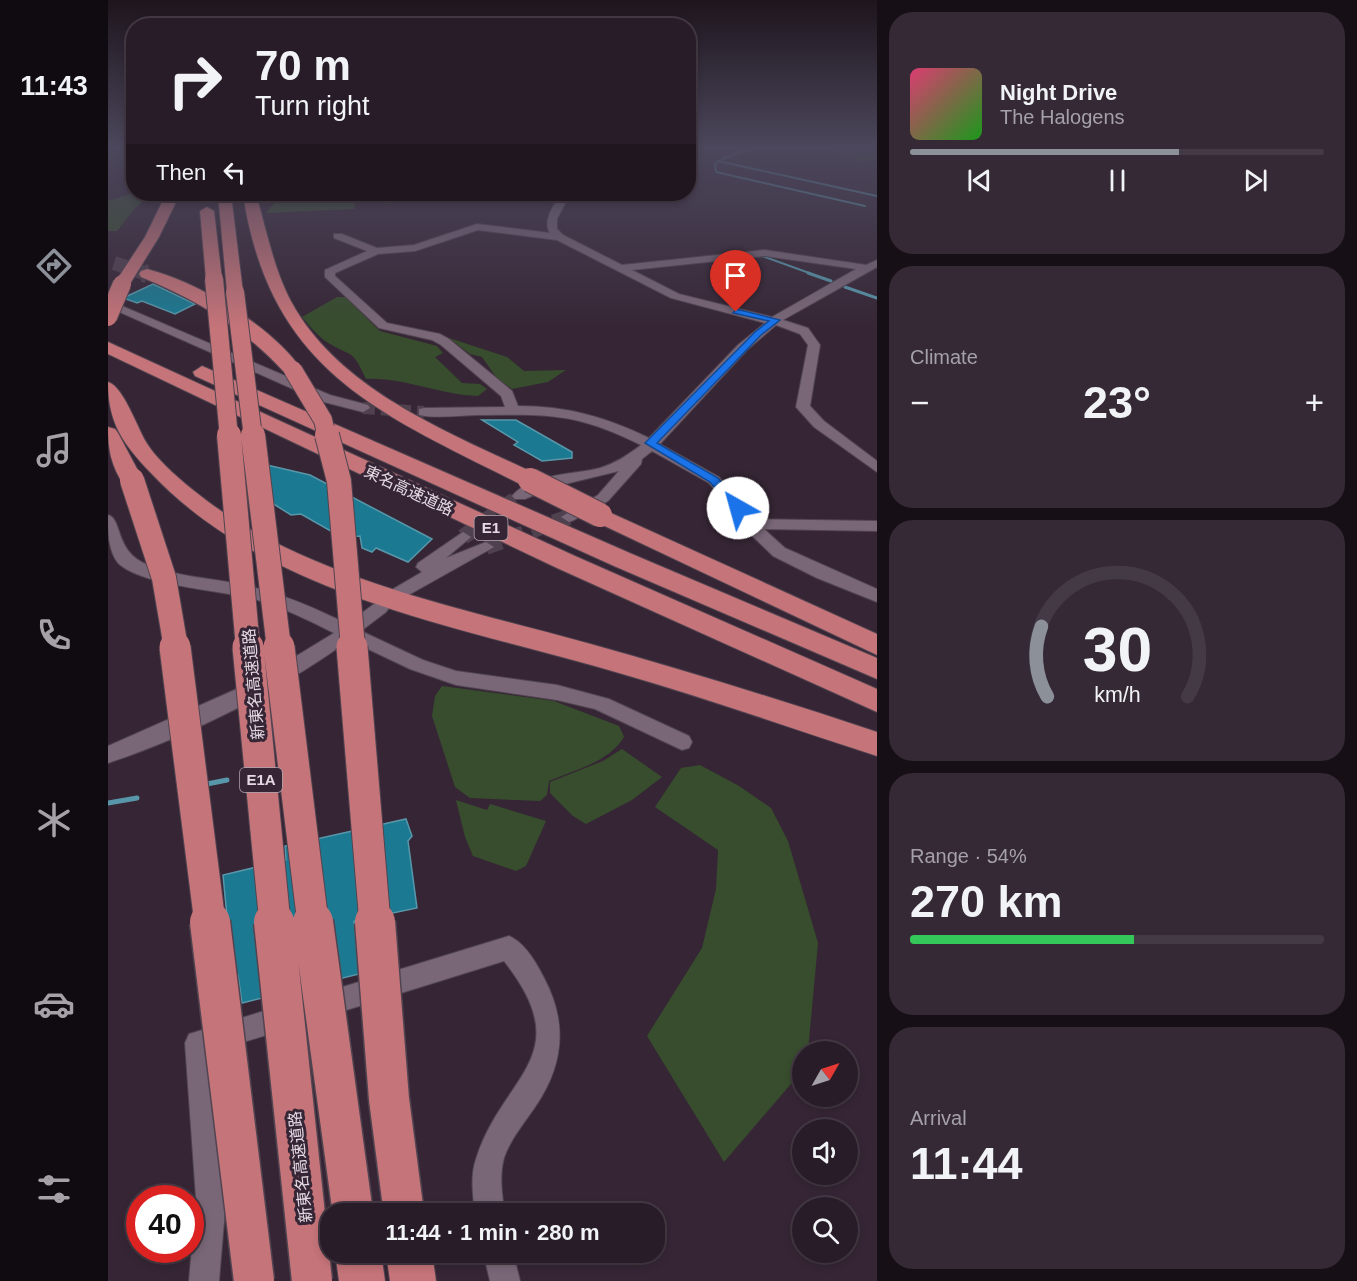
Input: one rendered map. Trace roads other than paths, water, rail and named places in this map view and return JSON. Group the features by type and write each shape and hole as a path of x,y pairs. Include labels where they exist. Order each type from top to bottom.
{"highway":[{"path":"108,317 122,284 152,237 166,209"},
{"name":"新東名高速道路","path":"209,209 225,285 352,1203"},
{"name":"新東名高速道路","path":"224,209 225,285 271,890 312,1281"},
{"path":"254,209 281,299 293,320 311,343 348,376 381,399 526,488 600,514 877,645"},
{"path":"147,273 202,297 235,316 266,341 293,370 314,402 330,438 342,498 389,1099 403,1203"},
{"name":"東名高速道路","path":"108,330 623,560 877,669"},
{"name":"東名高速道路","path":"108,348 544,552 877,701"},
{"path":"108,388 129,434 177,488 225,523 292,561 342,582 415,607 710,689 877,744"},
{"path":"108,433 132,480 164,578 192,759 254,1281"},
{"path":"360,1263 362,1281"},
{"path":"411,1263 413,1281"}],"street":[{"path":"558,209 552,219 552,229 559,237"},
{"path":"513,410 507,394 445,342 436,337 403,332 383,326 328,274 338,267 376,251 415,248 477,227 559,237 675,296 776,320 804,331 814,345 803,407 819,423 877,468"},
{"path":"338,236 376,251"},
{"path":"620,268 765,254 873,266"},
{"path":"569,517 603,498 651,443 758,333 776,320 873,266"},
{"path":"108,303 325,398 363,408"},
{"path":"424,412 513,410 577,414 612,425 651,443 714,480 766,542 794,561 877,596"},
{"path":"526,488 618,467 651,443"},
{"path":"108,520 120,556 146,570 258,594 324,619 442,674 560,693 594,701 627,714 682,742"},
{"path":"749,524 877,526"},
{"path":"462,537 421,570 402,590 447,564 486,546"},
{"path":"108,755 198,717 266,684 348,632 380,608"},
{"path":"204,1281 211,1198 198,1043 509,948 537,985 546,1006 549,1030 546,1058 534,1083 511,1113 489,1162 488,1203"},
{"path":"501,1263 505,1281"}],"water":[{"path":"153,284 195,304 175,314 142,301 137,303 123,298"},
{"path":"482,420 516,420 572,452 572,458 542,461 514,445 518,442"},
{"path":"267,465 310,475 432,539 408,562 376,548 372,552 362,548 360,536 343,538 301,514 291,515 272,503"},
{"path":"406,819 412,836 408,841 417,908 354,921 359,974 242,1003 238,975 232,969 223,875 286,860 285,846"}],"waterway":[{"path":"736,259 762,256 812,274"},
{"path":"808,273 831,281"},
{"path":"845,287 877,298"},
{"path":"207,784 227,780"},
{"path":"108,803 137,798"}],"tunnel":[{"path":"114,263 147,274 143,273"},
{"path":"363,408 424,412"},
{"path":"463,537 520,496"},
{"path":"486,547 569,517"}]}
